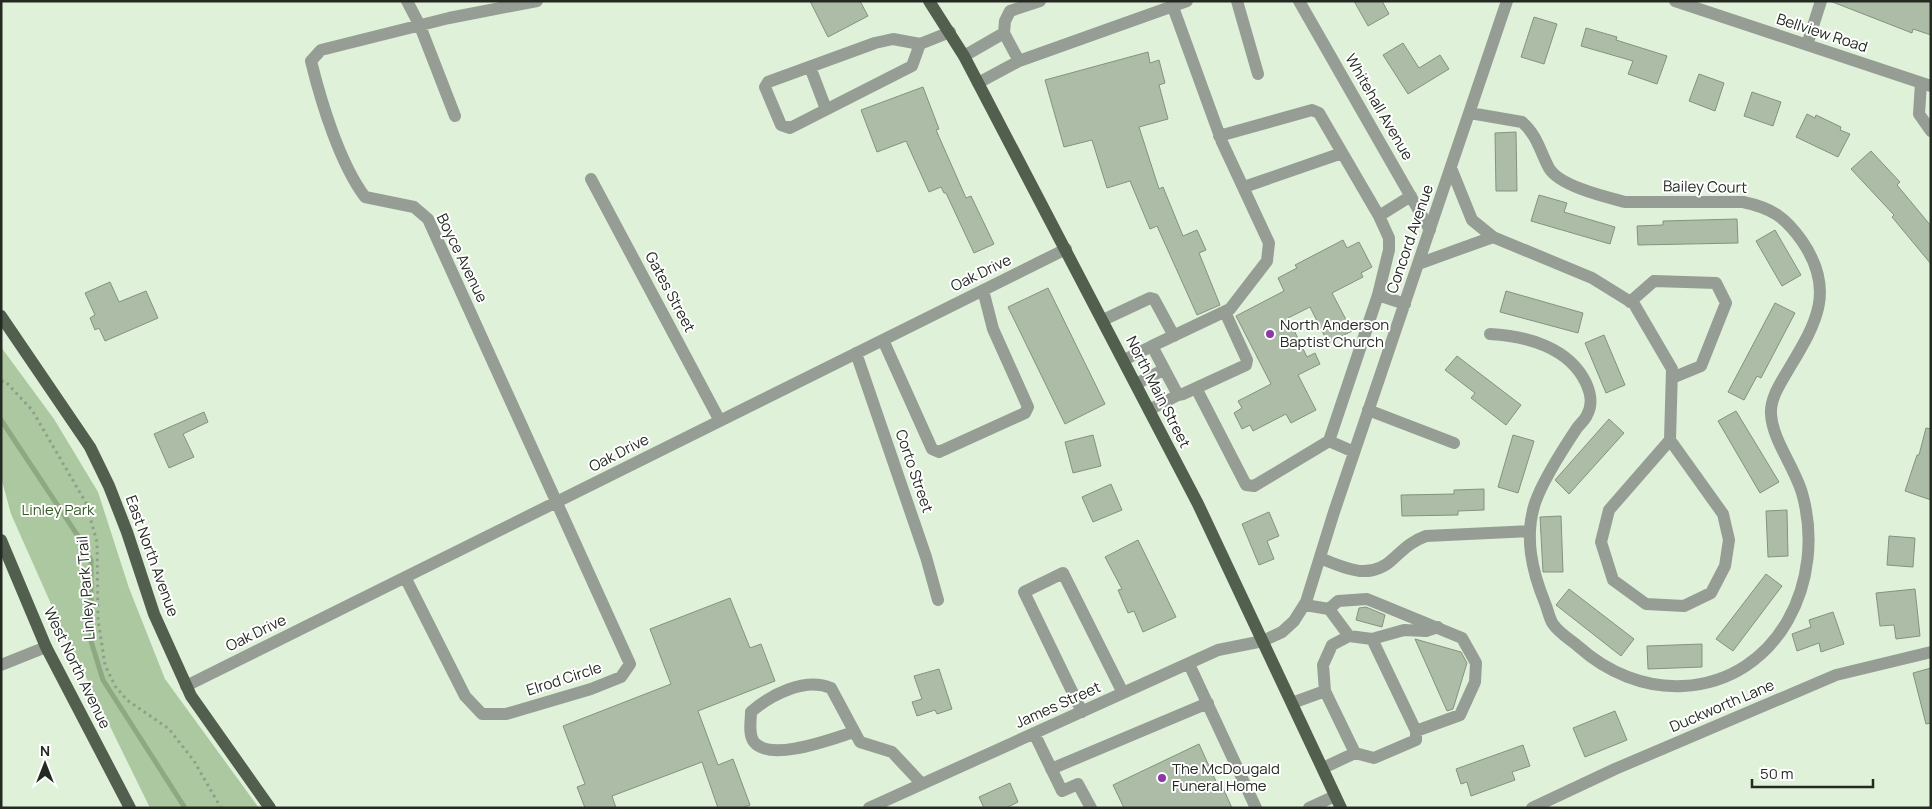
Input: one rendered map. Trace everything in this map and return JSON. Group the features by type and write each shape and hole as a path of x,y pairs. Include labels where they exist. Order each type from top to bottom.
{"main road":[{"name":"North Main Street","path":"929,1 964,56 1124,360 1263,641 1341,808"},
{"name":"East North Avenue","path":"1,316 90,448 109,486 127,532 154,614 193,699 270,808"},
{"name":"West North Avenue","path":"1,540 46,647 130,808"}],"street":[{"path":"407,1 420,26 455,116"},
{"path":"420,26 537,1"},
{"path":"1019,61 1004,34 1005,20 1010,11 1040,1"},
{"path":"978,83 1019,61 1188,1"},
{"path":"1237,1 1258,74"},
{"name":"Whitehall Avenue","path":"1299,1 1430,230"},
{"name":"Concord Avenue","path":"1263,641 1282,632 1294,621 1304,605 1368,410 1508,1"},
{"name":"Bellview Road","path":"1675,1 1926,85"},
{"path":"1807,45 1821,1"},
{"path":"1124,360 1230,309 1268,261 1270,243 1220,136 1173,6"},
{"name":"Boyce Avenue","path":"420,26 321,50 311,61 318,89 352,181 365,198 414,207 428,219 557,502"},
{"path":"920,44 912,66 790,128 781,125 764,87 768,82 875,43 893,39 920,44 950,32"},
{"path":"964,56 1004,34"},
{"path":"810,67 826,109"},
{"path":"1926,85 1919,114 1931,131"},
{"path":"1196,388 1246,485 1254,486 1329,441 1378,294 1389,250 1389,238 1379,216 1319,113 1312,110 1220,136"},
{"name":"Bailey Court","path":"1470,112 1522,122 1537,140 1550,171 1560,179 1610,198 1626,202 1743,202 1762,206 1776,212 1796,232 1818,269 1821,287 1812,329 1773,398 1771,414 1781,445 1802,493 1808,540 1804,582 1788,622 1778,637 1745,669 1720,679 1682,686 1654,684 1622,676 1591,658 1554,625 1536,577 1530,553 1530,531 1535,502 1578,427 1587,416 1592,396 1582,375 1564,355 1527,339 1490,334"},
{"path":"1244,187 1342,153"},
{"path":"1451,168 1472,220 1493,237 1592,278 1634,304 1672,369 1670,440 1723,514 1729,540 1725,566 1710,593 1684,606 1646,604 1613,580 1601,542 1609,510 1670,440"},
{"name":"Gates Street","path":"591,179 720,420"},
{"path":"1379,216 1411,196"},
{"path":"1418,264 1493,237"},
{"name":"Oak Drive","path":"186,686 1066,249"},
{"path":"1630,302 1654,281 1716,283 1726,303 1701,366 1672,378"},
{"path":"883,340 932,449 939,452 1025,413 1028,407 993,329 983,290"},
{"path":"1378,294 1405,304"},
{"path":"1103,320 1150,298 1154,299 1174,336"},
{"path":"1149,410 1246,365 1247,360 1225,312"},
{"path":"1152,346 1163,370 1178,395"},
{"name":"Corto Street","path":"856,353 926,557 938,600"},
{"path":"1136,384 1163,370"},
{"path":"1368,410 1454,443"},
{"path":"1329,441 1354,452"},
{"name":"Elrod Circle","path":"405,578 465,696 482,714 506,714 591,689 621,677 630,664 557,502"},
{"path":"1320,558 1355,571 1373,572 1389,564 1414,540 1426,536 1530,531"},
{"path":"1082,712 1024,592 1063,573 1123,694"},
{"path":"1329,609 1338,601 1367,599 1462,638 1476,663 1475,682 1460,715 1416,731"},
{"path":"1304,605 1329,609 1349,636"},
{"path":"1355,753 1325,691 1323,665 1332,645 1349,636 1372,639 1404,630 1426,631 1438,627"},
{"path":"1323,768 1355,753 1374,758 1416,740 1416,731 1372,639"},
{"name":"James Street","path":"869,808 1218,650 1263,641"},
{"path":"1,665 46,647"},
{"name":"Duckworth Lane","path":"1532,808 1625,765 1836,675 1931,652"},
{"path":"1189,664 1256,808"},
{"path":"854,732 803,748 774,751 754,742 750,730 751,712 765,700 802,685 824,685 831,688 860,742 892,752 922,784"},
{"path":"1292,703 1325,691"},
{"path":"1051,769 1208,703"},
{"path":"1034,733 1062,791 1078,784 1091,808"},
{"path":"1309,808 1335,796"}],"path":[{"name":"Linley Park Trail","path":"1,380 6,382 32,410 86,503 97,542 98,620 105,665 115,686 127,700 170,729 194,761 221,808"}],"green space":[{"name":"Linley Park","path":"1,347 54,419 98,492 129,588 165,679 259,808 150,808 59,622 11,514 1,477"}],"building":[{"path":"810,1 860,1 868,16 828,37"},
{"path":"1354,1 1382,1 1389,14 1368,26"},
{"path":"1830,1 1931,1 1931,35 1913,29 1912,33"},
{"path":"1534,17 1557,24 1544,64 1521,57"},
{"path":"1586,28 1617,37 1616,40 1667,56 1657,84 1628,74 1633,61 1581,46"},
{"path":"1403,43 1419,68 1440,55 1449,69 1408,94 1383,55"},
{"path":"1148,52 1150,63 1159,60 1165,83 1159,85 1168,119 1139,127 1159,189 1163,187 1183,236 1197,230 1206,250 1199,253 1220,305 1197,315 1157,226 1150,229 1130,181 1107,188 1092,140 1064,147 1045,80"},
{"path":"1699,74 1724,83 1715,111 1689,101"},
{"path":"923,87 939,129 936,130 966,198 971,196 994,244 974,253 946,193 944,193 941,187 929,192 906,141 877,152 861,110"},
{"path":"1752,92 1781,102 1773,126 1744,116"},
{"path":"1807,114 1815,118 1816,115 1841,127 1840,130 1850,134 1838,157 1796,137"},
{"path":"1516,132 1517,191 1496,191 1495,133"},
{"path":"1871,151 1900,182 1897,185 1931,226 1931,264 1892,217 1894,215 1851,169"},
{"path":"1539,195 1567,203 1564,212 1615,227 1610,244 1531,221"},
{"path":"1737,219 1738,243 1638,245 1637,226 1663,225 1663,221"},
{"path":"1775,230 1801,275 1782,286 1756,241"},
{"name":"North Anderson Baptist Church","path":"1343,240 1347,248 1359,242 1372,267 1361,273 1363,277 1332,293 1352,331 1328,343 1310,307 1288,318 1307,357 1315,353 1320,364 1298,375 1316,410 1291,423 1286,414 1253,431 1250,425 1242,429 1234,413 1242,408 1238,401 1271,384 1236,316 1284,291 1278,278 1297,268 1295,265"},
{"path":"110,282 119,302 146,291 158,318 105,341 99,328 95,330 90,318 95,315 85,293"},
{"path":"1048,288 1105,404 1065,424 1008,307"},
{"path":"1506,291 1583,313 1578,333 1500,312"},
{"path":"1775,303 1795,313 1761,378 1757,376 1744,400 1728,392"},
{"path":"1604,335 1625,385 1606,393 1585,343"},
{"path":"1457,356 1521,405 1506,425 1471,398 1475,393 1445,370"},
{"path":"1736,411 1779,482 1760,493 1718,421"},
{"path":"204,412 208,422 183,434 194,457 169,468 154,434"},
{"path":"1609,419 1624,433 1569,494 1555,480"},
{"path":"1926,428 1931,429 1931,500 1905,491 1917,455 1919,455"},
{"path":"1093,435 1101,466 1073,473 1065,442"},
{"path":"1513,435 1534,441 1518,493 1498,487"},
{"path":"1111,484 1122,510 1093,522 1082,497"},
{"path":"1484,489 1484,510 1458,511 1458,515 1402,516 1401,495 1454,494 1454,490"},
{"path":"1787,510 1788,556 1768,557 1766,511"},
{"path":"1269,512 1279,536 1267,541 1274,559 1259,565 1242,524"},
{"path":"1561,516 1563,572 1543,572 1540,517"},
{"path":"1889,536 1915,538 1913,567 1887,565"},
{"path":"1138,540 1176,617 1143,632 1134,611 1128,613 1118,590 1122,589 1105,557"},
{"path":"1766,574 1782,586 1733,651 1716,639"},
{"path":"1569,589 1634,639 1621,656 1556,605"},
{"path":"1915,589 1920,636 1896,639 1894,625 1880,626 1876,593"},
{"path":"730,598 750,648 761,644 775,681 698,711 718,765 733,759 750,805 742,808 718,808 702,762 612,796 616,808 585,808 577,787 585,784 563,726 671,684 650,629"},
{"path":"1366,607 1385,615 1382,627 1356,620 1359,608"},
{"path":"1833,612 1844,644 1821,652 1819,643 1797,651 1792,634 1811,627 1809,620"},
{"path":"1415,639 1461,652 1467,663 1453,709 1447,711"},
{"path":"1702,644 1702,667 1648,669 1647,646"},
{"path":"1931,668 1931,723 1926,724 1913,673"},
{"path":"939,669 952,709 937,714 935,710 917,716 912,702 922,699 914,676"},
{"path":"1615,711 1627,740 1585,757 1573,728"},
{"name":"The McDougald Funeral Home","path":"1199,744 1219,788 1222,786 1232,808 1124,808 1113,785"},
{"path":"1523,745 1530,766 1512,772 1515,780 1471,796 1467,782 1461,784 1456,769"},
{"path":"1010,783 1018,802 1006,808 984,808 979,797"}],"waterway":[{"path":"1,420 78,536"},
{"path":"87,552 91,560 91,641 103,680 185,808"}],"place":[{"name":"North Anderson Baptist Church","path":"1270,334"},
{"name":"The McDougald Funeral Home","path":"1162,778"}]}
